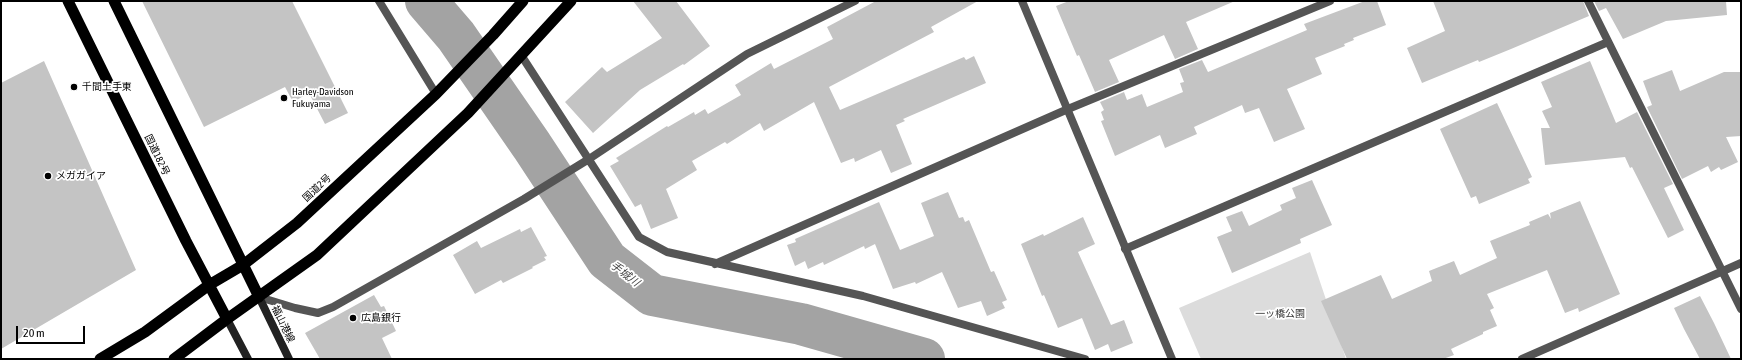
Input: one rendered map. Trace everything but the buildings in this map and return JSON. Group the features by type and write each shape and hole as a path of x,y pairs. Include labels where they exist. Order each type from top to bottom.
{"highway":[{"name":"国道182号","path":"68,1 227,319"},
{"path":"114,1 259,297"},
{"name":"国道2号","path":"100,359 145,332 209,285 243,265 297,223 436,94 493,35 523,1"},
{"path":"174,359 317,255 468,113 571,1"}],"main road":[{"name":"福山港線","path":"259,297 289,359"},
{"path":"227,319 248,359"}],"street":[{"path":"379,1 436,94"},
{"path":"259,297 318,313 333,307 580,165 747,54 855,1"},
{"path":"1022,1 1125,250 1172,359"},
{"path":"715,264 1068,110 1330,1"},
{"path":"1588,1 1741,309"},
{"path":"1125,250 1608,42"},
{"path":"521,55 639,237 667,252 863,296 1085,359"},
{"path":"1522,359 1741,263"}],"green space":[{"name":"一ッ橋公園","path":"1310,252 1346,359 1201,359 1179,308"}],"waterway":[{"name":"手城川","path":"426,1 456,36 532,146 607,260 652,295 801,324 924,359"}],"place":[{"name":"千間土手東","path":"74,87"},
{"name":"Harley-Davidson Fukuyama","path":"284,98"},
{"name":"メガガイア","path":"48,176"},
{"name":"広島銀行","path":"353,318"}]}
